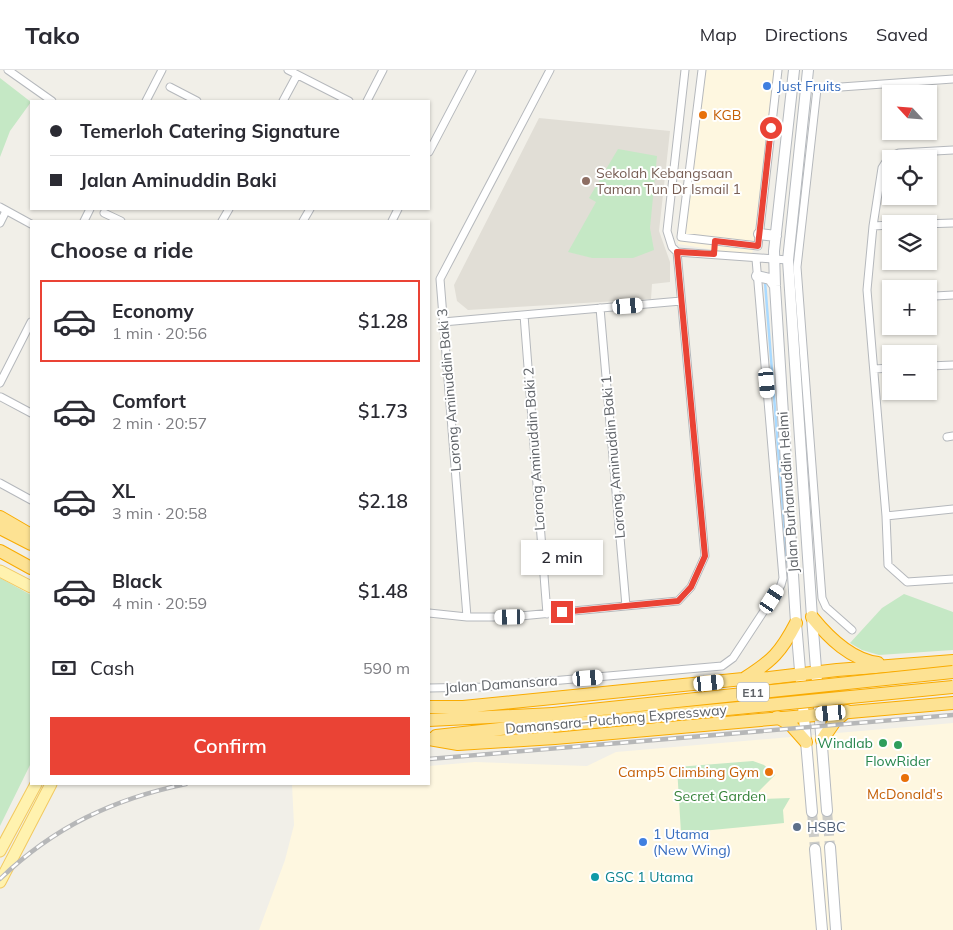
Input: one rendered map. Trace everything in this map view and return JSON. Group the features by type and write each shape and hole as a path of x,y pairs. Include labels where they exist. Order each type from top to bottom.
{"highway":[{"path":"0,518 30,534"},
{"path":"0,528 30,543"},
{"path":"0,551 30,567"},
{"path":"812,617 823,631 850,653 869,662 897,665"},
{"path":"743,679 776,656 796,623"},
{"path":"430,707 473,706 743,679 953,661"},
{"path":"843,670 835,679 834,688 839,703 844,707 900,704 907,707"},
{"name":"Damansara–Puchong Expressway","path":"430,738 509,728 553,720 953,672"},
{"path":"769,678 778,681 785,694 784,701 774,718"},
{"name":"Damansara–Puchong Expressway","path":"430,720 553,720 953,687"},
{"path":"430,738 458,744 555,738 953,703"},
{"path":"822,740 835,721 847,711"},
{"path":"774,718 791,725 806,742"}],"main road":[{"name":"Jalan Burhanuddin Helmi","path":"794,70 774,259 796,623 812,812"},
{"name":"Jalan Burhanuddin Helmi","path":"808,70 788,260 827,811"},
{"path":"759,234 776,236"},
{"path":"757,276 770,280 775,286"},
{"path":"0,571 30,586"},
{"path":"0,852 35,785"},
{"path":"0,882 50,785"},
{"path":"830,848 836,930"},
{"path":"815,849 819,929"}],"street":[{"path":"8,70 51,100"},
{"path":"147,100 162,70"},
{"path":"288,70 347,100"},
{"path":"368,100 383,70"},
{"path":"430,150 472,70"},
{"name":"Lorong Aminuddin Baki 3","path":"467,617 440,279 550,70"},
{"path":"430,613 467,617 510,617 678,601 691,587 705,556 677,252 672,247 667,230 685,70"},
{"path":"702,70 681,237 758,246 778,70"},
{"path":"284,100 297,74"},
{"path":"806,89 953,80"},
{"path":"170,87 195,100"},
{"name":"Jalan Burhanuddin Helmi","path":"816,89 797,267 822,598 826,607 852,630"},
{"path":"953,150 899,153 889,157 882,168 873,226 868,290 886,516 888,565 907,582 953,579"},
{"path":"0,223 3,209 30,223"},
{"path":"104,213 119,220"},
{"path":"937,223 953,222"},
{"path":"873,226 882,226"},
{"path":"714,254 715,241"},
{"path":"677,252 788,260"},
{"name":"Jalan Burhanuddin Helmi","path":"722,666 734,658 781,585 783,578 756,259"},
{"path":"937,296 953,295"},
{"path":"443,322 681,301"},
{"name":"Lorong Aminuddin Baki 1","path":"600,308 626,606"},
{"name":"Lorong Aminuddin Baki 2","path":"524,315 547,614"},
{"path":"0,382 30,324"},
{"path":"937,366 953,365"},
{"path":"874,369 882,369"},
{"path":"1,397 30,412"},
{"path":"0,483 30,499"},
{"path":"886,516 953,509"},
{"name":"Jalan Damansara","path":"430,688 481,687 722,666"}],"shaded area":[{"path":"698,70 774,70 752,256 678,244"},
{"name":"Sekolah Kebangsaan Taman Tun Dr Ismail 1","path":"539,118 670,131 659,231 670,262 670,282 652,284 651,299 468,310 457,301 454,285"},
{"path":"953,723 953,930 259,930 285,860 294,825 292,785 430,785 430,766 475,762 587,766 616,752"}],"green space":[{"path":"0,78 30,101 30,103 10,131 0,157"},
{"path":"618,149 657,156 650,228 654,250 633,258 592,258 568,252 596,202 589,198"},
{"path":"0,578 30,594 30,765 0,826"},
{"path":"904,594 953,612 953,650 879,655 862,650 850,643 882,608"},
{"name":"Secret Garden","path":"753,761 764,765 775,775 758,792 759,799 790,798 783,810 784,823 681,833 677,767"}],"waterway":[{"path":"765,282 787,562"}],"tunnel":[{"path":"827,811 830,847"},
{"path":"812,812 815,849"}],"railway":[{"path":"430,759 953,715"},
{"path":"0,879 42,844 86,818 134,798 182,785"}],"place":[{"name":"Just Fruits","path":"767,86"},
{"name":"KGB","path":"703,115"},
{"name":"Sekolah Kebangsaan Taman Tun Dr Ismail 1","path":"586,181"},
{"name":"Windlab","path":"883,743"},
{"name":"FlowRider","path":"898,745"},
{"name":"Camp5 Climbing Gym","path":"769,772"},
{"name":"McDonald's","path":"905,778"},
{"name":"HSBC","path":"797,827"},
{"name":"1 Utama (New Wing)","path":"643,842"},
{"name":"GSC 1 Utama","path":"595,877"}],"route":[{"path":"562,612 678,601 691,587 705,556 677,252 714,254 715,241 758,246 771,128"}]}
